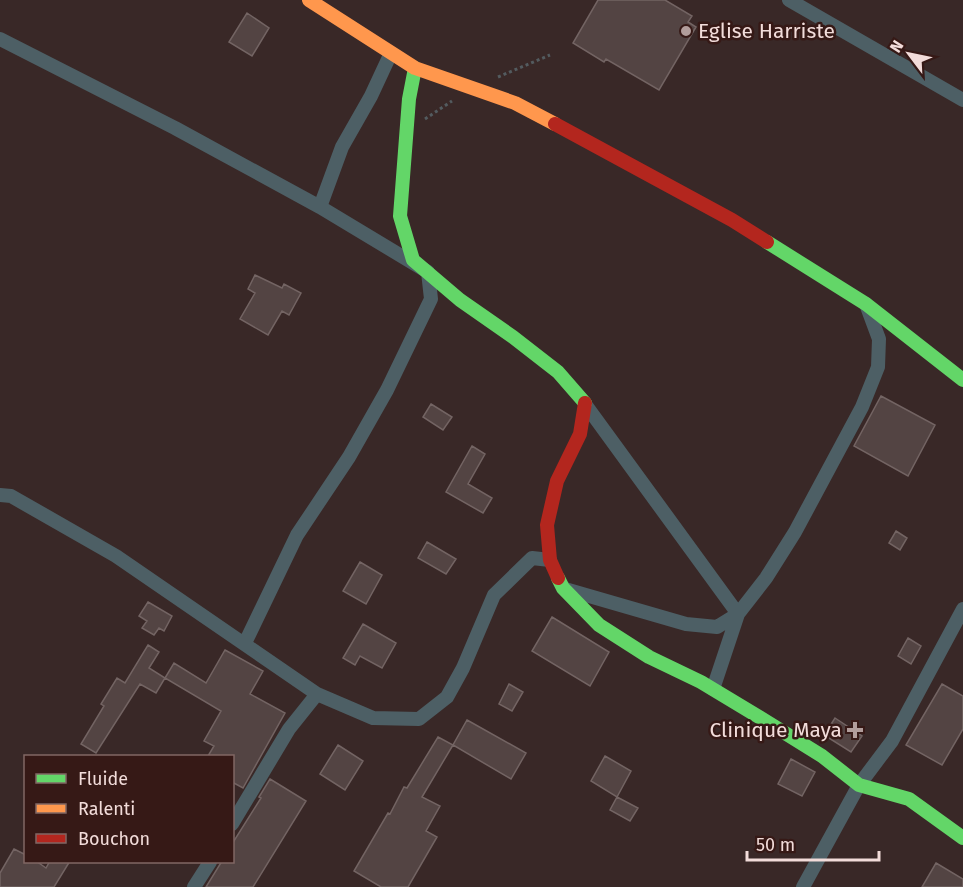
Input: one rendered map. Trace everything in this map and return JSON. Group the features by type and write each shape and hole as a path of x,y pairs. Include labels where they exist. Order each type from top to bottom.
{"street":[{"path":"309,0 415,68 515,103 732,220 866,304 963,380"},
{"path":"796,1 963,100"},
{"path":"0,39 175,128 320,207 428,272"},
{"path":"320,207 342,147 371,96 391,53"},
{"path":"415,68 409,99 400,216 413,260 460,300 558,372 585,404 738,614"},
{"path":"245,643 297,535 349,457 387,390 431,299 428,272"},
{"path":"713,689 738,614 766,578 795,532 862,407 878,367 879,339 866,304"},
{"path":"585,404 580,434 557,481 547,525 550,560 563,588 599,626 649,657 713,689 822,756 859,785 909,799 963,838"},
{"path":"0,495 11,496 116,556 317,694 373,718 419,719 447,697 463,668 494,595 532,558 550,560"},
{"path":"563,588 686,624 717,627 738,614"},
{"path":"803,887 859,785 892,741 963,609"},
{"path":"234,821 289,729 317,694"},
{"path":"194,887 209,863"}],"building":[{"path":"598,0 665,0 692,16 688,22 696,27 659,90 606,59 604,62 573,43"},
{"path":"247,13 269,28 252,56 229,42"},
{"path":"255,275 282,288 284,284 301,293 289,315 282,311 268,335 240,319 255,293 248,289"},
{"path":"881,396 935,425 908,476 854,446"},
{"path":"431,404 452,417 443,430 423,417"},
{"path":"472,446 485,454 468,484 492,498 483,513 446,492"},
{"path":"896,531 907,538 900,550 889,543"},
{"path":"427,542 456,559 446,574 418,558"},
{"path":"360,562 382,575 366,604 343,591"},
{"path":"148,602 172,616 164,631 159,628 154,635 142,628 147,621 139,616"},
{"path":"552,617 609,652 590,686 532,651"},
{"path":"363,624 396,643 382,668 360,656 355,665 343,658"},
{"path":"908,638 921,646 911,664 898,656"},
{"path":"148,645 159,652 149,668 165,678 156,693 140,684 96,753 81,744 104,706 101,704 117,678 125,683"},
{"path":"225,650 263,671 250,694 285,713 243,788 234,783 234,755 209,755 214,746 204,741 221,711 165,678 174,663 206,683"},
{"path":"509,684 523,692 512,711 499,704"},
{"path":"942,684 963,696 963,729 942,765 906,745"},
{"path":"835,718 862,736 851,752 824,735"},
{"path":"467,720 526,753 511,779 453,745"},
{"path":"438,737 453,745 422,797 440,806 426,831 437,837 408,887 381,887 354,871 404,787 407,788"},
{"path":"338,745 363,761 345,790 320,774"},
{"path":"605,756 631,771 617,797 591,781"},
{"path":"791,759 815,772 802,796 778,784"},
{"path":"270,779 306,801 253,887 206,887 221,863 234,863 234,841 261,798 259,797"},
{"path":"617,797 638,808 630,821 610,810"},
{"path":"14,849 24,854 24,863 39,863 46,868 49,863 69,863 54,887 0,887 0,873"},
{"path":"936,863 963,879 963,887 922,887"}],"traffic: fast":[{"path":"415,68 409,99 400,216 413,260 460,300 558,372 585,403"},
{"path":"767,242 866,304 963,380"},
{"path":"558,578 563,588 599,625 649,657 701,682 764,720 822,756 859,785 909,799 963,838"}],"traffic: slow":[{"path":"309,0 415,68 515,103 555,124"}],"traffic: jam":[{"path":"555,124 732,220 767,242"},
{"path":"558,578 550,560 547,525 557,481 580,434 585,403"}],"place":[{"name":"Eglise Harriste","path":"686,31"},
{"name":"Clinique Maya","path":"855,730"}]}
